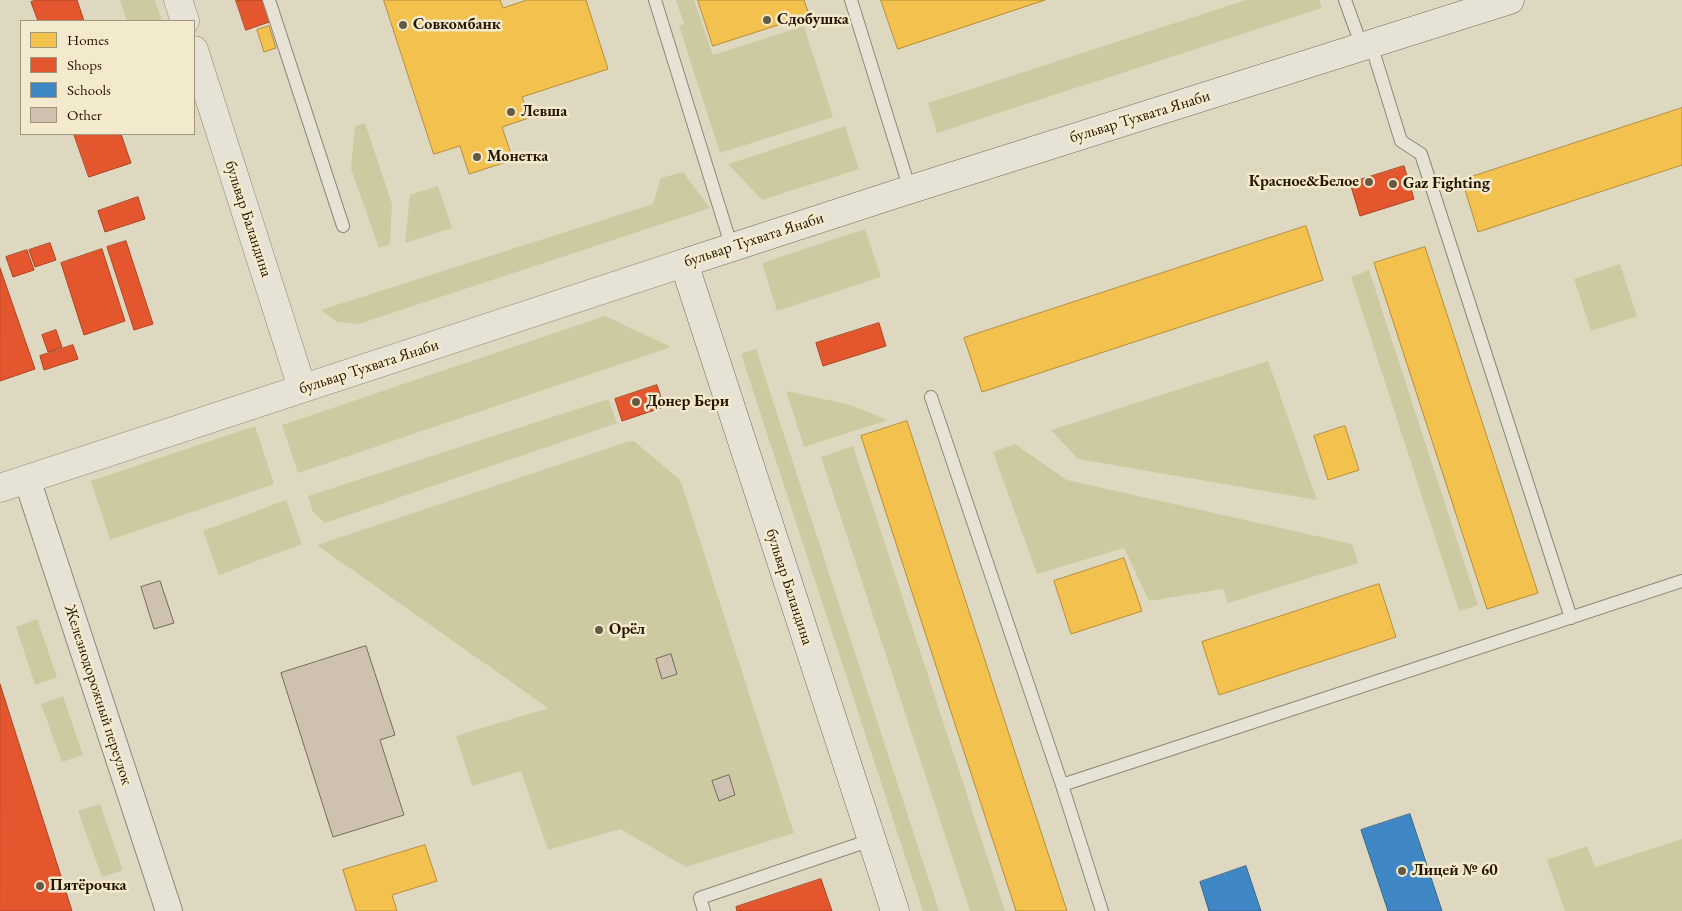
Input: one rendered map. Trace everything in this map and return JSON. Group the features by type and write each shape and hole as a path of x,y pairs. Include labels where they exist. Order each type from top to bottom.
{"main road":[{"path":"178,0 185,20"},
{"name":"бульвар Тухвата Янаби","path":"0,488 910,190 1510,0"},
{"name":"бульвар Баландина","path":"195,53 302,388"},
{"name":"бульвар Баландина","path":"684,264 895,911"}],"street":[{"name":"Железнодорожный переулок","path":"27,479 169,911"}],"lane":[{"path":"269,0 343,226"},
{"path":"655,0 732,248"},
{"path":"851,0 910,190"},
{"path":"1345,0 1366,46 1401,141 1421,154 1571,618"},
{"path":"931,397 1062,785 1102,911"},
{"path":"1062,785 1682,581"},
{"path":"704,911 700,898 871,840"}],"shaded area":[{"path":"120,0 155,0 162,20 127,20"},
{"path":"676,0 694,0 713,55 804,26 833,117 720,153 679,26 684,24"},
{"path":"1246,0 1319,0 1322,8 937,133 928,103"},
{"path":"365,123 392,204 390,244 379,248 351,169 355,126"},
{"path":"845,126 859,169 762,200 728,164"},
{"path":"683,172 710,208 359,324 337,322 321,310 653,204 661,178"},
{"path":"438,186 452,228 405,243 410,195"},
{"path":"865,229 881,277 777,311 762,263"},
{"path":"1620,264 1637,316 1591,331 1574,279"},
{"path":"1369,270 1478,605 1459,611 1351,277"},
{"path":"605,316 671,347 298,473 282,425"},
{"path":"756,349 939,911 923,911 741,354"},
{"path":"1268,361 1317,500 1078,459 1051,430"},
{"path":"786,391 847,404 888,420 804,447"},
{"path":"608,399 617,423 325,523 313,512 308,496"},
{"path":"255,426 274,484 110,540 91,481"},
{"path":"634,441 679,479 683,488 794,833 686,867 620,829 548,850 521,771 472,786 456,736 548,708 317,545"},
{"path":"1015,444 1067,480 1352,544 1358,563 1228,603 1223,589 1149,601 1124,548 1037,574 993,452"},
{"path":"853,446 1005,911 970,911 821,457"},
{"path":"286,500 302,544 219,575 203,531"},
{"path":"37,619 57,677 35,685 16,627"},
{"path":"63,696 83,755 62,762 41,704"},
{"path":"100,804 123,870 102,877 78,811"},
{"path":"1682,839 1682,911 1565,911 1547,860 1587,846 1595,867"}],"building: Homes":[{"path":"384,0 500,0 503,8 527,0 586,0 608,69 522,97 529,118 502,127 513,160 469,174 460,146 434,154"},
{"path":"698,0 804,0 809,15 713,46"},
{"path":"881,0 1045,0 898,49"},
{"path":"269,26 276,48 264,52 257,30"},
{"path":"1682,108 1682,165 1478,232 1462,180"},
{"path":"1306,226 1323,280 982,392 964,338"},
{"path":"1425,247 1538,593 1487,609 1374,263"},
{"path":"907,421 1067,911 1016,911 861,436"},
{"path":"1345,426 1359,470 1328,480 1314,436"},
{"path":"1124,558 1142,611 1071,634 1054,581"},
{"path":"1379,584 1396,637 1219,695 1202,642"},
{"path":"425,845 437,881 392,895 397,911 356,911 343,870"}],"building: Shops":[{"path":"36,0 77,0 84,20 38,20 31,2"},
{"path":"236,0 265,0 272,21 246,30"},
{"path":"74,135 121,135 131,163 89,177"},
{"path":"1404,166 1414,199 1360,216 1350,183"},
{"path":"138,197 145,219 105,232 98,211"},
{"path":"126,241 153,324 134,330 107,247"},
{"path":"50,243 56,260 35,267 29,250"},
{"path":"102,249 125,321 84,335 61,263"},
{"path":"27,250 34,270 13,277 6,257"},
{"path":"0,268 35,369 0,381"},
{"path":"879,323 886,346 823,366 816,343"},
{"path":"56,330 62,347 48,352 42,335"},
{"path":"73,345 78,359 44,370 40,356"},
{"path":"657,385 664,407 622,421 615,399"},
{"path":"0,684 72,911 0,911"},
{"path":"821,879 832,911 737,911 736,907"}],"building: Schools":[{"name":"Лицей № 60","path":"1410,814 1442,911 1388,911 1361,830"},
{"path":"1246,866 1261,911 1209,911 1200,882"}],"building: Other":[{"path":"160,581 174,623 154,629 141,587"},
{"path":"366,646 395,735 380,740 404,815 333,837 281,673"},
{"path":"671,654 677,674 662,679 656,659"},
{"path":"729,775 735,795 719,801 712,781"}],"place":[{"name":"Сдобушка","path":"767,20"},
{"name":"Совкомбанк","path":"403,25"},
{"name":"Левша","path":"511,112"},
{"name":"Монетка","path":"477,157"},
{"name":"Красное&Белое","path":"1369,182"},
{"name":"Gaz Fighting","path":"1393,184"},
{"name":"Донер Бери","path":"636,402"},
{"name":"Орёл","path":"599,630"},
{"name":"Лицей № 60","path":"1402,871"},
{"name":"Пятёрочка","path":"40,886"}]}
